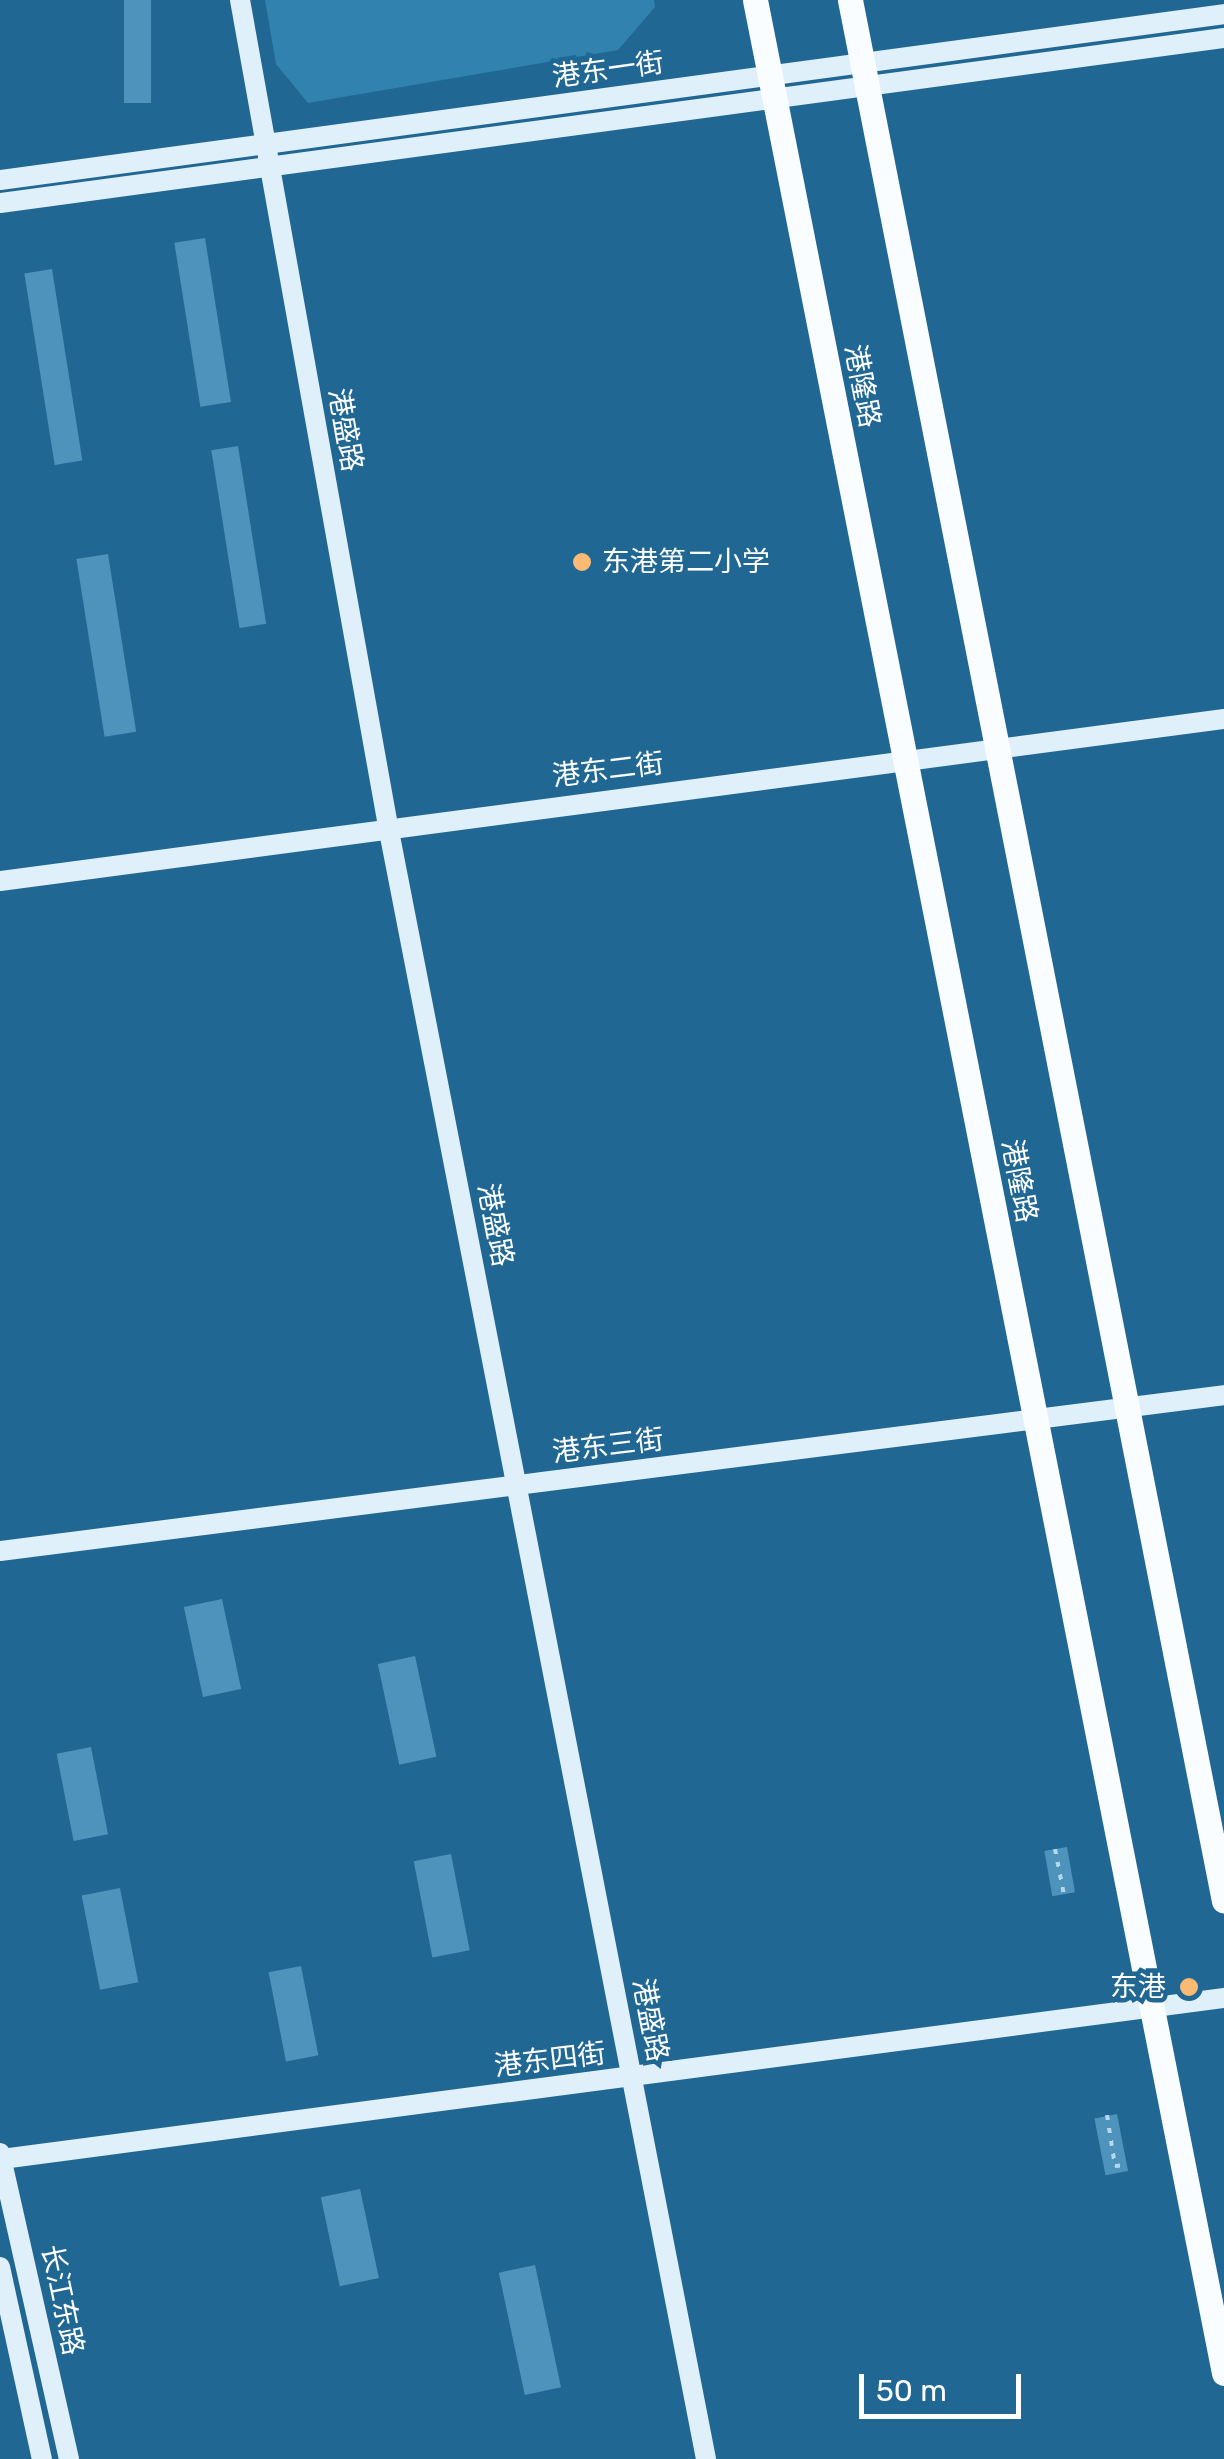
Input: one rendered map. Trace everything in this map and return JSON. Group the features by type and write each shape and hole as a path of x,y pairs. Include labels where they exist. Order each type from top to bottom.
{"main road":[{"name":"港隆路","path":"755,0 1224,2373"},
{"path":"850,0 1224,1901"}],"street":[{"name":"港盛路","path":"240,0 388,826 706,2459"},
{"name":"港东一街","path":"0,202 270,166 865,75 1224,14"},
{"name":"港东一街","path":"865,75 1224,38"},
{"name":"港东一街","path":"0,180 266,144 772,88"},
{"name":"港东二街","path":"0,881 388,826 1224,718"},
{"name":"港东三街","path":"0,1551 1224,1395"},
{"name":"港东四街","path":"1,2156 1224,1998"},
{"name":"长江东路","path":"1,2156 69,2459"},
{"name":"长江东路","path":"0,2267 42,2459"}],"path":[{"path":"1055,1849 1064,1894"},
{"path":"1107,2115 1115,2166 1127,2164"}],"shaded area":[{"path":"265,0 654,0 655,7 618,50 308,103 276,64"}],"building":[{"path":"124,0 151,0 151,103 124,103"},
{"path":"205,238 231,402 200,407 174,243"},
{"path":"52,269 82,461 55,465 24,273"},
{"path":"238,446 266,624 239,628 211,450"},
{"path":"108,554 136,732 105,737 76,559"},
{"path":"222,1599 241,1689 203,1697 184,1607"},
{"path":"415,1656 436,1757 399,1765 378,1664"},
{"path":"91,1747 108,1834 74,1841 57,1754"},
{"path":"1067,1847 1075,1892 1052,1896 1044,1851"},
{"path":"451,1854 470,1950 432,1957 414,1861"},
{"path":"120,1888 138,1982 100,1990 82,1895"},
{"path":"301,1966 318,2055 286,2062 269,1972"},
{"path":"1117,2114 1128,2171 1105,2175 1094,2118"},
{"path":"360,2189 379,2278 340,2286 321,2197"},
{"path":"535,2265 561,2387 525,2395 499,2273"}],"place":[{"name":"东港第二小学","path":"582,562"},
{"name":"东港","path":"1189,1987"}]}
